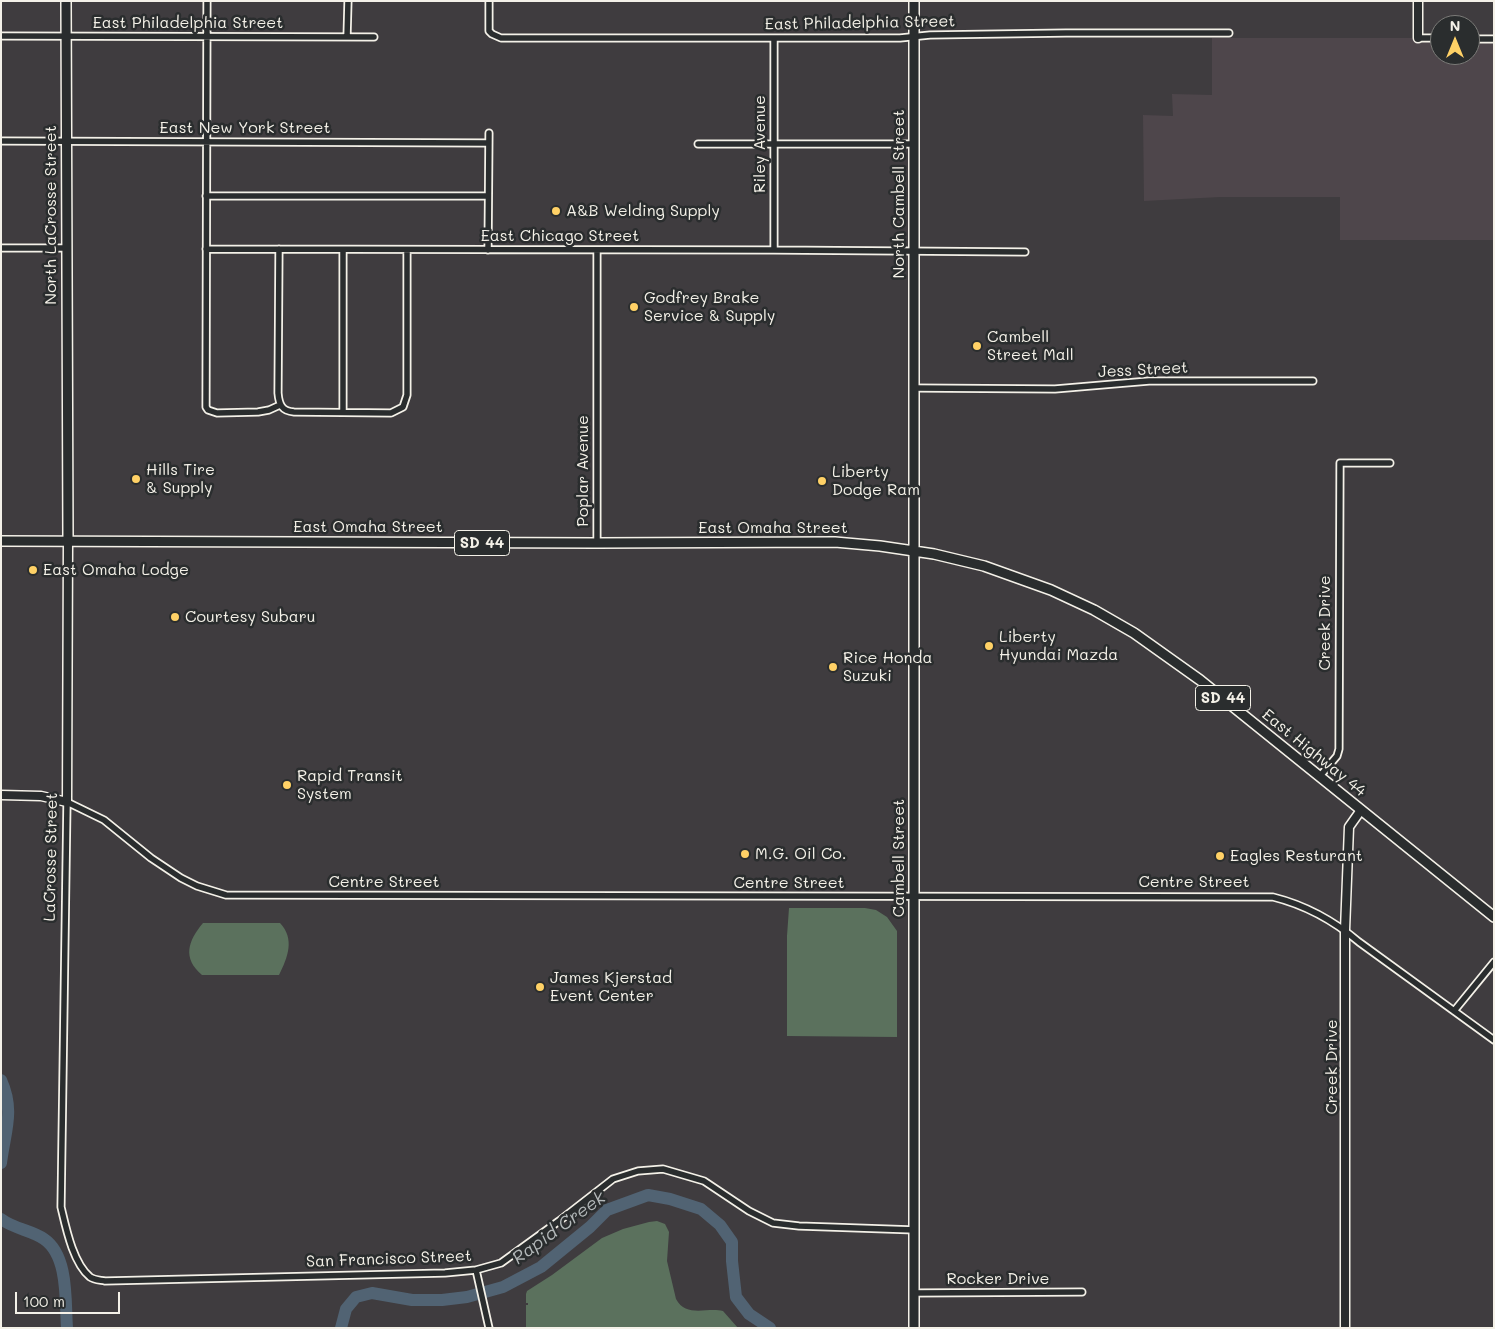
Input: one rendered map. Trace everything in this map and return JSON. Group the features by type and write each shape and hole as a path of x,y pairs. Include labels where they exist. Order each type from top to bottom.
{"main road":[{"name":"North LaCrosse Street","path":"66,1 67,428"},
{"name":"North Cambell Street","path":"914,1 914,388"},
{"name":"Cambell Street","path":"914,388 914,1328"},
{"name":"LaCrosse Street","path":"67,428 68,541"},
{"name":"East Omaha Street","path":"1,541 835,542 914,550"},
{"name":"East Highway 44","path":"914,550 984,566 1032,582 1074,599 1114,620 1181,665 1494,917"}],"street":[{"path":"207,1 206,407 208,410 217,413 253,412 268,410 280,405"},
{"path":"348,1 348,37"},
{"name":"East Philadelphia Street","path":"489,1 489,26 492,34 501,38 774,38 1066,33 1229,33"},
{"path":"1418,1 1418,38 1430,38"},
{"name":"East Philadelphia Street","path":"1,36 374,37"},
{"name":"Riley Avenue","path":"774,38 774,250"},
{"path":"1480,39 1494,39"},
{"path":"488,133 488,250"},
{"name":"East New York Street","path":"1,141 488,143"},
{"path":"698,144 914,144"},
{"path":"206,196 488,196"},
{"path":"1,248 66,248"},
{"name":"East Chicago Street","path":"206,249 1026,252"},
{"path":"279,250 278,393 280,405 289,412 391,412 400,410 405,404 407,396 407,250"},
{"path":"342,412 343,250"},
{"name":"Poplar Avenue","path":"597,250 597,543"},
{"name":"Jess Street","path":"914,388 1055,389 1149,381 1313,381"},
{"name":"Creek Drive","path":"1320,776 1337,756 1339,749 1340,463 1390,463"},
{"name":"LaCrosse Street","path":"68,541 67,802 61,1207 68,1234 81,1267 91,1278"},
{"path":"1,795 41,796 67,802"},
{"name":"Centre Street","path":"67,802 104,820 151,858 182,878 197,886 226,895 1273,897 1309,908 1345,930 1494,1040"},
{"name":"Creek Drive","path":"1345,1328 1345,930 1349,827 1361,810"},
{"path":"1454,1011 1494,962"},
{"name":"San Francisco Street","path":"91,1278 108,1281 445,1274 476,1270 501,1263 560,1221 613,1179 638,1171 663,1169 704,1181 749,1211 773,1223 799,1226 915,1230"},
{"path":"476,1270 489,1328"},
{"name":"Rocker Drive","path":"914,1293 1082,1292"}],"shaded area":[{"path":"1212,38 1430,38 1430,65 1480,65 1480,38 1494,38 1494,240 1340,240 1340,197 1220,197 1144,201 1143,115 1173,116 1172,94 1212,95"}],"green space":[{"path":"789,908 865,908 876,910 887,917 897,931 897,1037 787,1036 787,936"},
{"path":"203,923 280,923 285,929 289,942 285,962 279,975 202,975 192,962 189,949 194,936"},
{"path":"657,1221 665,1224 669,1232 667,1261 676,1299 680,1305 697,1311 723,1311 738,1328 526,1328 527,1291 602,1238 623,1229"}],"waterway":[{"name":"Rapid Creek","path":"1,1080 8,1111 1,1163"},
{"name":"Rapid Creek","path":"341,1328 346,1309 356,1297 372,1293 412,1300 442,1300 467,1297 503,1287 541,1267 590,1227 607,1210 648,1195 670,1199 701,1209 720,1225 732,1242 736,1297 749,1314 770,1328"},
{"name":"Rapid Creek","path":"1,1219 44,1239 58,1256 64,1280 67,1328"}],"place":[{"name":"A&B Welding Supply","path":"556,211"},
{"name":"Godfrey Brake Service & Supply","path":"634,307"},
{"name":"Cambell Street Mall","path":"977,346"},
{"name":"Hills Tire & Supply","path":"136,479"},
{"name":"Liberty Dodge Ram","path":"822,481"},
{"name":"East Omaha Lodge","path":"33,570"},
{"name":"Courtesy Subaru","path":"175,617"},
{"name":"Liberty Hyundai Mazda","path":"989,646"},
{"name":"Rice Honda Suzuki","path":"833,667"},
{"name":"Rapid Transit System","path":"287,785"},
{"name":"M.G. Oil Co.","path":"745,854"},
{"name":"Eagles Resturant","path":"1220,856"},
{"name":"James Kjerstad Event Center","path":"540,987"}]}
